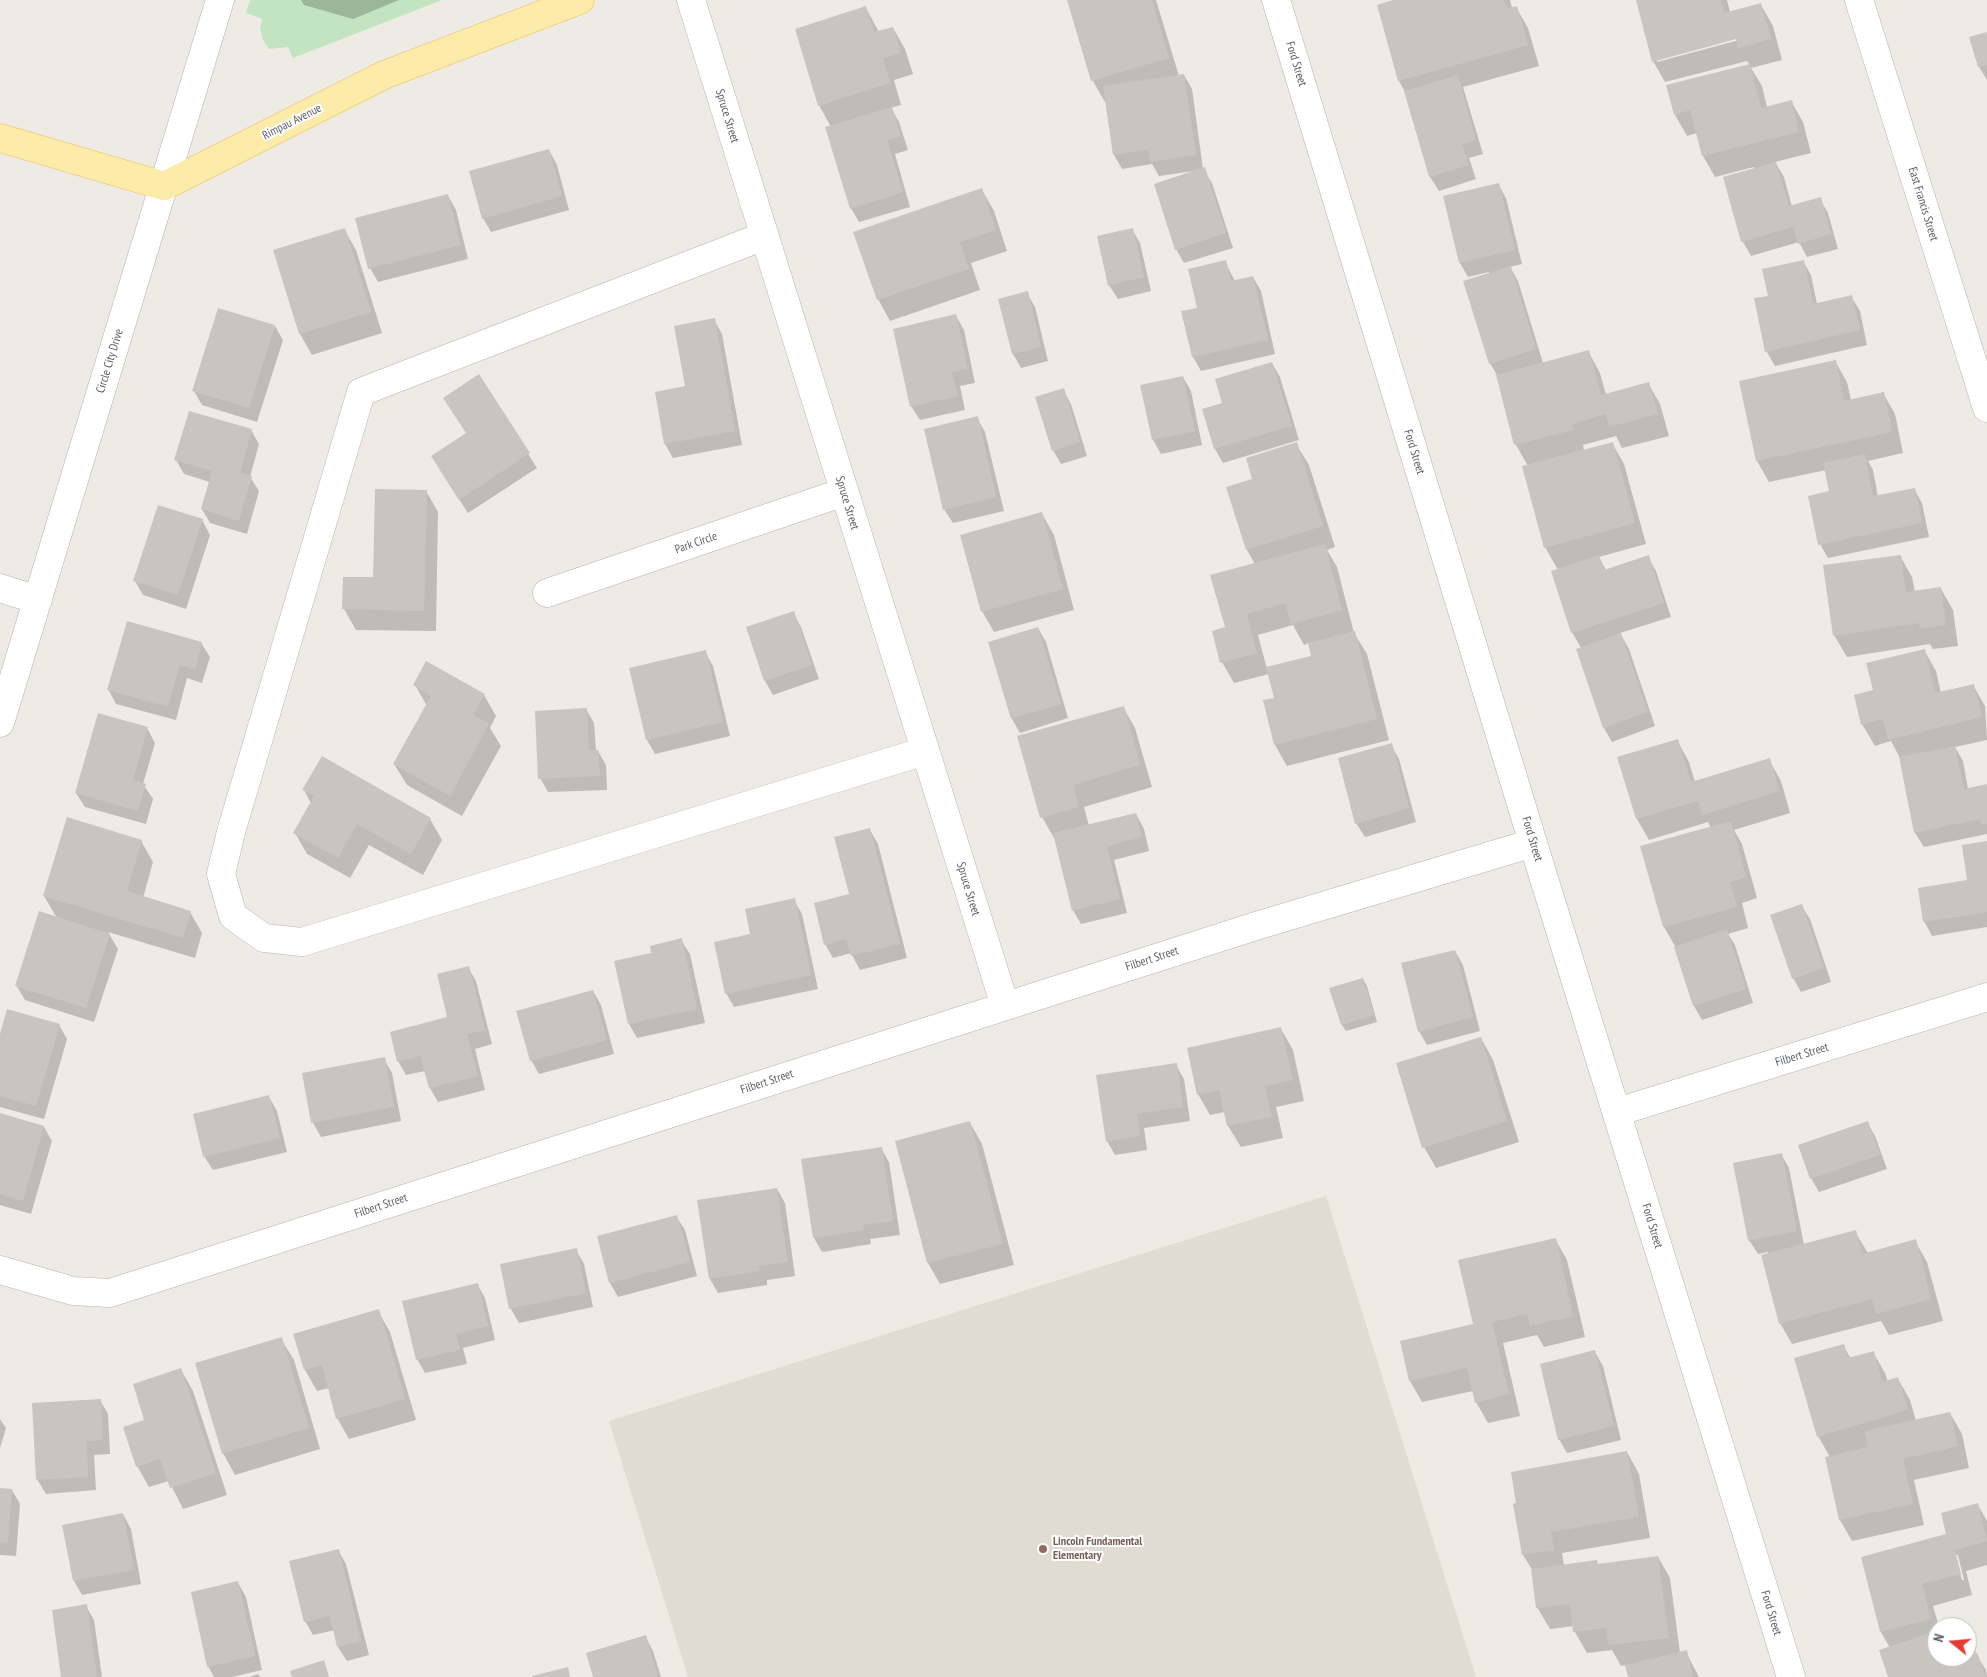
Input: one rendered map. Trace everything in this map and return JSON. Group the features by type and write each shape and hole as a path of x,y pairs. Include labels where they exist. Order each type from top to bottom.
{"main road":[{"name":"Rimpau Avenue","path":"164,186 384,75 580,0"},
{"path":"0,138 164,186"}],"street":[{"name":"Circle City Drive","path":"0,723 220,0"},
{"name":"Spruce Street","path":"691,0 1004,1006"},
{"name":"Ford Street","path":"1276,0 1533,843 1791,1677"},
{"name":"East Francis Street","path":"1859,0 1987,408"},
{"path":"764,236 362,392 231,832 221,874 233,916 264,938 302,942 925,750"},
{"name":"Park Circle","path":"547,593 844,492"},
{"path":"0,588 38,600"},
{"name":"Filbert Street","path":"0,1270 73,1292 110,1293 1256,926 1533,843"},
{"name":"Filbert Street","path":"1617,1112 1987,997"}],"shaded area":[{"name":"Lincoln Fundamental Elementary","path":"1326,1196 1476,1677 688,1677 609,1421"}],"green space":[{"path":"250,0 442,0 293,58 288,47 269,49 263,40 260,29 262,19 246,13"}],"building":[{"path":"1067,0 1152,0 1169,58 1091,81"},
{"path":"1393,0 1504,0 1507,9 1517,6 1528,45 1398,81 1377,5"},
{"path":"1636,0 1721,0 1724,13 1761,3 1771,39 1738,48 1736,39 1652,62"},
{"path":"866,6 874,32 893,27 901,53 883,58 890,83 818,106 795,29"},
{"path":"1987,32 1987,65 1978,67 1969,37"},
{"path":"1750,64 1761,108 1792,100 1799,132 1702,156 1690,110 1674,115 1666,85"},
{"path":"1184,74 1196,155 1150,162 1148,149 1113,155 1103,86"},
{"path":"1458,75 1476,140 1462,144 1469,165 1429,177 1404,91"},
{"path":"892,107 901,136 887,140 903,192 850,209 825,127"},
{"path":"549,149 562,196 482,219 469,171"},
{"path":"1776,162 1789,206 1821,197 1831,234 1798,244 1793,227 1741,242 1723,177"},
{"path":"1205,167 1226,233 1175,250 1154,184"},
{"path":"1499,183 1515,250 1459,263 1443,196"},
{"path":"982,188 996,230 960,242 969,269 877,300 853,232"},
{"path":"448,194 461,245 368,269 355,218"},
{"path":"345,228 371,312 299,334 273,250"},
{"path":"1133,228 1144,277 1108,286 1097,236"},
{"path":"1226,260 1231,281 1253,276 1268,340 1192,357 1181,311 1197,308 1188,269"},
{"path":"1804,260 1813,304 1852,295 1860,330 1765,352 1754,298 1768,296 1762,269"},
{"path":"1511,266 1536,349 1489,364 1463,281"},
{"path":"1028,291 1041,347 1012,354 998,299"},
{"path":"218,308 275,325 249,408 192,391"},
{"path":"956,314 968,369 952,372 958,396 910,407 893,329"},
{"path":"715,318 735,431 664,444 655,392 685,386 674,326"},
{"path":"1589,350 1601,395 1649,382 1658,414 1609,427 1606,414 1572,424 1573,430 1514,445 1496,375"},
{"path":"1836,360 1844,401 1884,392 1892,432 1756,461 1739,381"},
{"path":"1272,362 1292,426 1214,449 1202,409 1222,403 1215,379"},
{"path":"479,374 530,453 459,500 431,456 466,433 443,398"},
{"path":"1183,376 1195,431 1152,440 1140,385"},
{"path":"1064,388 1080,442 1052,451 1035,397"},
{"path":"189,411 252,429 240,473 252,476 239,521 201,509 212,471 174,460"},
{"path":"978,416 996,497 943,510 924,429"},
{"path":"1297,442 1323,526 1246,550 1226,487 1252,479 1246,458"},
{"path":"1613,442 1635,523 1544,548 1522,466"},
{"path":"1865,454 1873,496 1915,488 1922,523 1818,545 1808,496 1829,491 1823,463"},
{"path":"375,489 427,490 424,611 342,609 343,577 373,577"},
{"path":"158,505 203,519 178,595 133,581"},
{"path":"1042,512 1063,589 981,612 960,535"},
{"path":"1325,544 1342,610 1291,624 1285,603 1247,614 1257,653 1220,663 1212,631 1225,627 1210,575"},
{"path":"1599,555 1604,570 1649,555 1664,603 1571,633 1551,571"},
{"path":"1901,555 1906,592 1941,587 1946,625 1920,629 1919,623 1833,636 1823,565"},
{"path":"794,611 812,665 764,681 746,627"},
{"path":"127,621 202,642 195,669 180,665 168,707 107,690"},
{"path":"1038,627 1061,704 1011,719 988,642"},
{"path":"1355,631 1377,719 1274,745 1263,700 1274,698 1266,667 1311,656 1308,643"},
{"path":"1621,633 1648,712 1603,728 1576,649"},
{"path":"1925,649 1935,693 1974,684 1982,717 1888,740 1883,719 1861,725 1854,695 1873,690 1866,663"},
{"path":"706,650 723,722 646,740 629,668"},
{"path":"426,661 485,694 473,715 489,724 450,796 393,764 431,696 413,685"},
{"path":"1124,706 1140,765 1073,785 1079,807 1040,818 1017,736"},
{"path":"587,708 589,750 598,750 600,776 538,779 535,711"},
{"path":"98,713 148,727 133,780 146,784 138,811 75,793"},
{"path":"1678,739 1691,782 1770,758 1779,791 1702,815 1698,801 1636,819 1617,757"},
{"path":"1392,743 1409,808 1355,824 1338,758"},
{"path":"1955,746 1964,789 1987,784 1987,824 1981,825 1980,819 1914,833 1899,757"},
{"path":"322,756 431,818 411,854 357,824 338,858 293,833 314,796 302,790"},
{"path":"1136,813 1142,837 1107,846 1120,899 1072,911 1053,833"},
{"path":"67,817 142,840 127,891 191,911 183,938 43,896"},
{"path":"1731,821 1746,877 1730,882 1737,907 1663,927 1640,846"},
{"path":"870,828 900,944 851,956 846,939 824,945 814,903 849,894 834,837"},
{"path":"1987,841 1987,912 1923,922 1918,888 1967,880 1962,845"},
{"path":"795,898 811,975 725,994 714,942 750,934 745,909"},
{"path":"1802,904 1824,968 1792,979 1770,915"},
{"path":"39,911 110,934 86,1008 15,986"},
{"path":"1727,929 1746,989 1693,1006 1674,947"},
{"path":"682,938 697,1009 628,1024 614,961 651,953 650,946"},
{"path":"1455,950 1473,1017 1418,1032 1401,963"},
{"path":"469,966 485,1030 467,1034 478,1076 429,1088 420,1056 397,1062 390,1032 447,1017 437,974"},
{"path":"1363,978 1374,1015 1341,1025 1329,988"},
{"path":"593,990 607,1040 530,1061 516,1011"},
{"path":"7,1009 60,1024 36,1106 0,1096 0,1034"},
{"path":"1281,1027 1293,1080 1265,1086 1272,1117 1227,1126 1219,1090 1197,1095 1187,1048"},
{"path":"1481,1037 1507,1121 1422,1148 1396,1063"},
{"path":"385,1057 394,1107 311,1123 302,1073"},
{"path":"1177,1063 1183,1107 1137,1114 1140,1136 1106,1142 1096,1075"},
{"path":"269,1095 280,1138 203,1157 193,1114"},
{"path":"0,1113 44,1126 23,1201 0,1194"},
{"path":"970,1121 1003,1244 927,1263 895,1141"},
{"path":"1868,1121 1880,1155 1810,1179 1798,1145"},
{"path":"882,1147 893,1221 863,1225 864,1230 813,1238 801,1159"},
{"path":"1782,1153 1797,1231 1748,1241 1733,1163"},
{"path":"777,1188 788,1262 759,1266 760,1271 709,1279 697,1200"},
{"path":"677,1215 690,1262 609,1283 597,1236"},
{"path":"1856,1230 1862,1254 1916,1239 1931,1299 1876,1314 1872,1299 1779,1324 1761,1255"},
{"path":"1556,1238 1573,1316 1530,1326 1527,1314 1492,1322 1509,1394 1475,1403 1467,1368 1409,1381 1400,1341 1473,1324 1458,1260"},
{"path":"577,1248 586,1293 509,1309 500,1264"},
{"path":"478,1283 488,1326 456,1334 460,1350 416,1360 402,1301"},
{"path":"379,1309 405,1399 336,1419 322,1365 304,1370 293,1334"},
{"path":"282,1337 309,1428 222,1454 195,1363"},
{"path":"1844,1344 1848,1358 1874,1351 1882,1382 1898,1377 1908,1410 1817,1437 1794,1358"},
{"path":"1595,1350 1614,1426 1558,1440 1540,1364"},
{"path":"181,1368 216,1473 170,1488 160,1459 136,1467 123,1427 144,1420 133,1384"},
{"path":"101,1399 103,1440 87,1441 88,1477 36,1480 32,1403"},
{"path":"1950,1412 1958,1446 1903,1459 1913,1504 1839,1520 1825,1457 1868,1447 1864,1431"},
{"path":"1627,1451 1639,1517 1551,1532 1554,1550 1522,1555 1513,1504 1516,1503 1511,1472"},
{"path":"0,1488 12,1489 8,1543 0,1542"},
{"path":"1978,1503 1987,1541 1955,1550 1961,1574 1922,1584 1930,1617 1927,1617 1927,1620 1880,1632 1861,1557 1946,1534 1941,1513"},
{"path":"123,1513 134,1570 73,1581 62,1525"},
{"path":"339,1549 361,1641 337,1647 330,1616 304,1622 289,1561"},
{"path":"1658,1556 1669,1638 1608,1645 1606,1628 1573,1632 1570,1604 1536,1608 1531,1569 1597,1560 1598,1564"},
{"path":"238,1581 255,1656 207,1667 191,1592"},
{"path":"87,1604 97,1677 61,1677 52,1610"},
{"path":"1927,1634 1927,1667 1977,1667 1977,1653 1986,1677 1888,1677 1879,1650"},
{"path":"646,1635 658,1677 593,1677 586,1653"},
{"path":"1687,1650 1693,1677 1628,1677 1625,1665"},
{"path":"324,1660 329,1677 292,1677 290,1671"},
{"path":"568,1667 570,1677 532,1677 532,1676"}],"place":[{"name":"Lincoln Fundamental Elementary","path":"1043,1549"}]}
